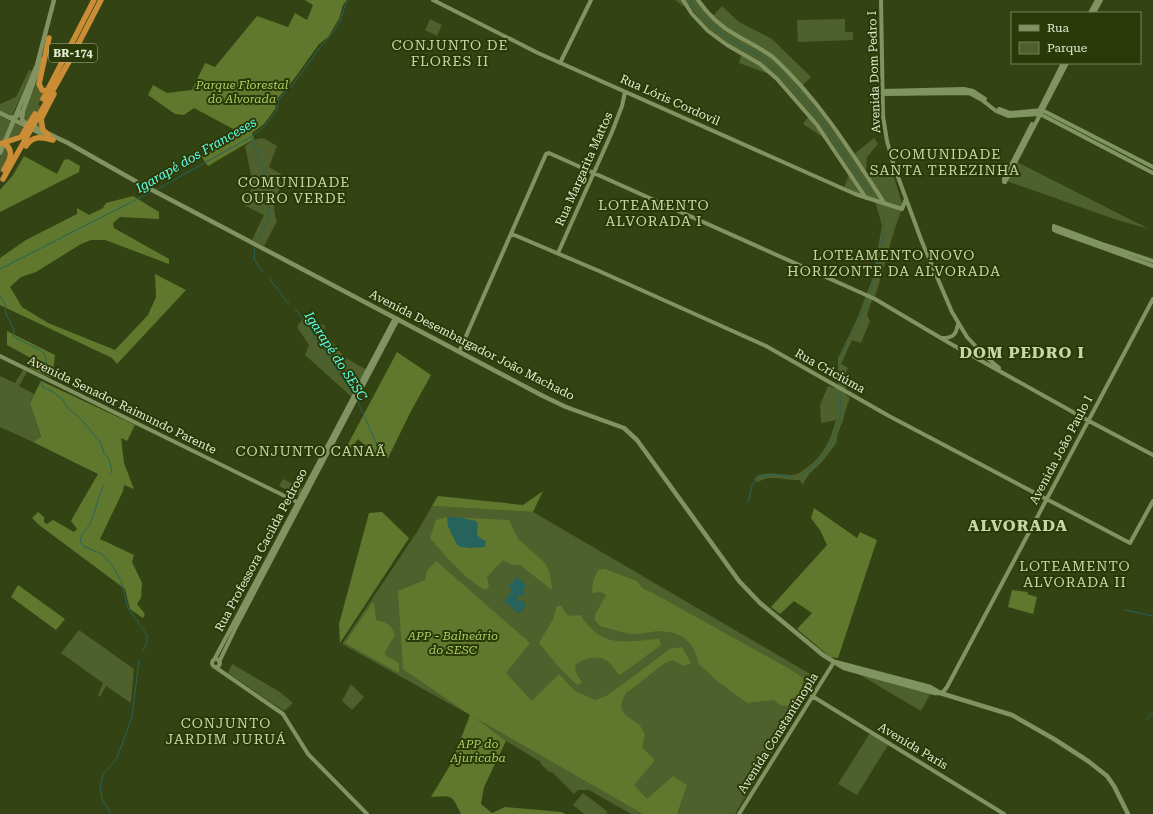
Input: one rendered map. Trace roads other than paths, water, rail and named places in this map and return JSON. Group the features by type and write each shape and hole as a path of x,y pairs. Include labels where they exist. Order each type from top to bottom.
{"highway":[{"name":"BR-174","path":"42,105 47,91 94,0"},
{"name":"BR-174","path":"1,180 42,105 70,60 101,0"},
{"path":"47,91 42,90 39,84 49,38"},
{"path":"50,135 43,130 41,120 70,60"},
{"path":"2,143 25,136"},
{"path":"1,180 13,168 31,139 40,138 54,140"},
{"path":"1,180 10,158 10,149 2,143"}],"main road":[{"path":"8,117 17,117 22,111 39,69 49,38 54,0"},
{"path":"0,153 34,73 52,12"},
{"name":"Avenida Desembargador João Machado","path":"22,111 22,118 24,122 396,319 566,407 624,428 638,440 721,558 750,593 823,655 850,670 935,693 940,693 1012,716 1060,742 1088,761 1109,779 1121,798 1128,814"},
{"name":"Avenida Desembargador João Machado","path":"0,113 54,140 75,148"}],"street":[{"name":"Rua Lóris Cordovil","path":"433,0 560,63 866,199 902,209 906,199"},
{"path":"560,63 590,0"},
{"path":"683,0 692,14 708,31 727,45 760,64 777,79 817,125 866,199"},
{"path":"698,0 728,30 775,59 814,102 848,146 885,204"},
{"name":"Avenida Dom Pedro I","path":"881,0 883,116 888,146 894,166 922,242 958,324 967,337 1005,374"},
{"path":"1091,12 1097,0"},
{"path":"1095,12 1101,0"},
{"path":"1063,64 1004,179 1005,182 1039,112 1066,64"},
{"path":"882,93 955,89 978,94 1005,112 1039,112 1153,167"},
{"name":"Rua Margarita Mattos","path":"558,253 618,116 625,92"},
{"path":"1039,112 1153,173"},
{"path":"459,352 546,154 551,153 866,295 979,360 1153,455"},
{"path":"855,194 859,191 858,186"},
{"path":"1153,261 1054,226 1054,230 1056,231 1153,266"},
{"name":"Rua Criciúma","path":"512,234 766,346 889,416 1130,543 1153,501"},
{"name":"Avenida João Paulo I","path":"940,693 947,688 1153,300"},
{"name":"Rua Professora Cacilda Pedroso","path":"214,660 396,319"},
{"path":"941,338 951,338 956,333 958,324"},
{"path":"956,333 967,337"},
{"path":"951,338 951,344"},
{"path":"979,360 983,358 984,355"},
{"name":"Avenida Senador Raimundo Parente","path":"0,356 299,503"},
{"name":"Rua Professora Cacilda Pedroso","path":"220,663 299,503"},
{"path":"226,674 217,659 214,660 212,664 215,667 283,714 308,754 367,814"},
{"name":"Avenida Constantinopla","path":"739,814 834,662"},
{"path":"215,667 220,663"},
{"name":"Avenida Paris","path":"812,696 1004,814"}],"water":[{"path":"447,517 458,517 476,521 478,528 477,534 486,541 485,547 469,548 458,546 448,526"},
{"path":"517,577 526,585 523,591 525,593 522,596 518,595 518,601 523,600 526,606 519,614 504,601 511,592 511,589 508,587"}],"waterway":[{"name":"Igarapé dos Franceses","path":"156,190 249,138 265,126 277,109 279,99 292,86 333,32 340,21 345,6 349,0"},
{"path":"690,0 700,14 712,26 741,46 765,59 785,78 820,120 872,194"},
{"name":"Igarapé do SESC","path":"251,136 265,175 269,196 267,219 260,239"},
{"name":"Igarapé dos Franceses","path":"0,269 151,192"},
{"path":"869,294 875,276 884,231 883,212"},
{"name":"Igarapé do SESC","path":"255,249 254,259 263,272"},
{"name":"Igarapé do SESC","path":"269,278 289,304"},
{"path":"0,296 5,304 6,314 14,330 13,336 45,354 47,367 44,375"},
{"path":"860,318 867,301"},
{"name":"Igarapé do SESC","path":"295,309 353,394"},
{"path":"851,335 858,324"},
{"path":"840,357 846,344"},
{"path":"839,365 840,385"},
{"path":"40,381 43,387 53,392 63,400 70,410 80,418 100,442 104,453 109,459 112,471 109,474"},
{"path":"834,436 841,411 840,393"},
{"name":"Igarapé do SESC","path":"357,400 382,456"},
{"path":"801,475 820,460 833,440"},
{"path":"748,502 752,486 759,476 779,475 793,478"},
{"path":"104,485 91,522 82,535 80,541 83,546 102,554 112,565 121,581 128,608 147,635 147,643 143,651"},
{"path":"1125,610 1153,616"},
{"path":"111,814 102,799 100,786 103,775 117,758 132,717 139,660"},
{"path":"1147,720 1153,712"}],"district":[{"name":"CONJUNTO DE FLORES II","path":"450,54"},
{"name":"COMUNIDADE SANTA TEREZINHA","path":"945,162"},
{"name":"COMUNIDADE OURO VERDE","path":"294,190"},
{"name":"LOTEAMENTO ALVORADA I","path":"654,214"},
{"name":"LOTEAMENTO NOVO HORIZONTE DA ALVORADA","path":"894,264"},
{"name":"DOM PEDRO I","path":"1022,352"},
{"name":"CONJUNTO CANAÃ","path":"311,451"},
{"name":"ALVORADA","path":"1018,525"},
{"name":"LOTEAMENTO ALVORADA II","path":"1075,574"},
{"name":"CONJUNTO JARDIM JURUÁ","path":"226,732"}],"park label":[{"name":"Parque Florestal do Alvorada","path":"242,92"},
{"name":"APP - Balneário do SESC","path":"453,643"},
{"name":"APP do Ajuricaba","path":"478,751"}]}
